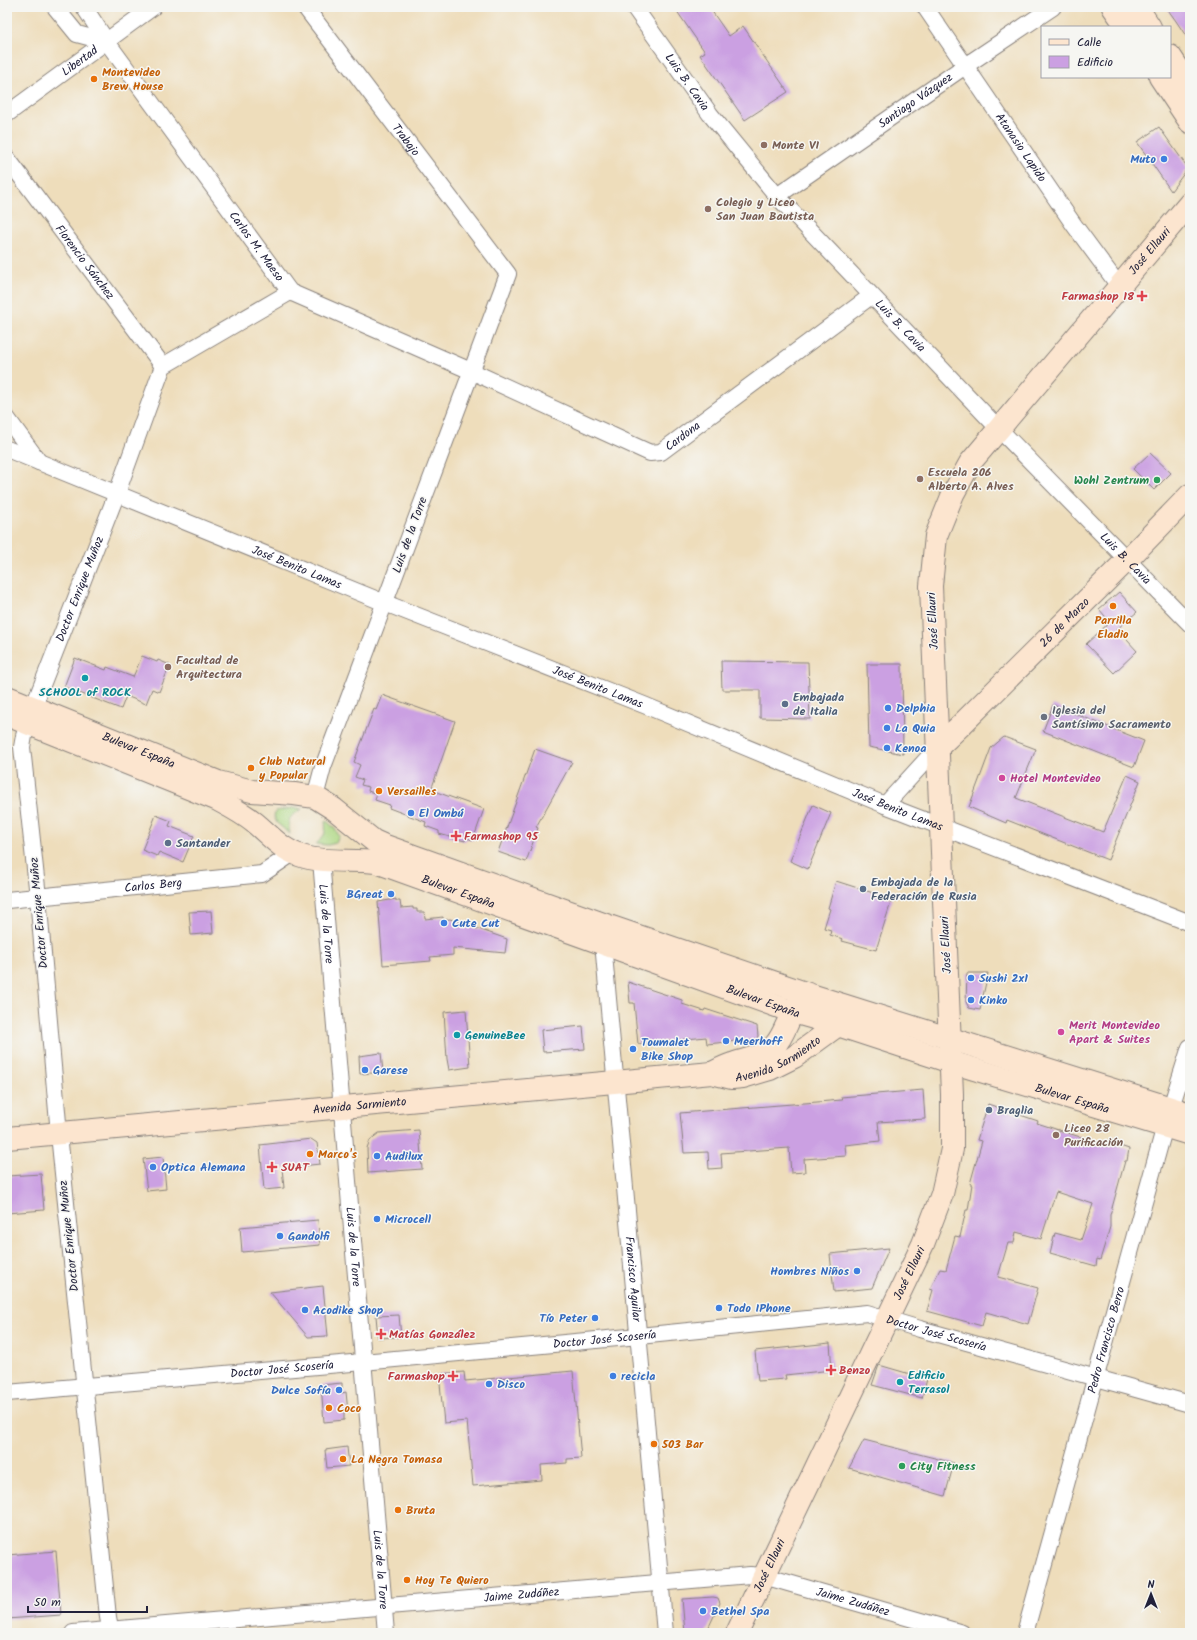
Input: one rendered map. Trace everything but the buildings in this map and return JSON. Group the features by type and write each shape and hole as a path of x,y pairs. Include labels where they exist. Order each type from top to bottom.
{"street":[{"path":"55,7 77,34 107,42"},
{"name":"Carlos M. Maeso","path":"84,7 107,42 290,292 471,371"},
{"name":"Libertad","path":"7,114 153,7"},
{"name":"Trabajo","path":"305,7 508,274"},
{"name":"Luis B. Cavia","path":"634,7 710,114 777,196 998,428 1190,624"},
{"name":"Atanasio Lapido","path":"924,7 1119,286"},
{"name":"Santiago Vázquez","path":"777,196 1053,7"},
{"path":"1113,7 1126,26"},
{"path":"1137,7 1149,26"},
{"path":"1171,58 1190,86"},
{"path":"1161,78 1190,122"},
{"name":"Florencio Sánchez","path":"7,158 163,366"},
{"name":"José Ellauri","path":"737,1633 886,1320 924,1244 942,1194 952,1149 950,1038 931,586 936,536 953,494 970,463 998,428 1190,203"},
{"name":"Luis de la Torre","path":"315,797 323,767 508,274"},
{"path":"163,366 290,292"},
{"name":"Cardona","path":"471,371 650,453 656,453 661,452 871,296"},
{"name":"Doctor Enrique Muñoz","path":"110,1631 59,1134 38,897 22,747 30,715 116,493 163,366"},
{"path":"7,418 39,462"},
{"name":"José Benito Lamas","path":"7,449 385,603 644,705 885,804 1190,923"},
{"name":"26 de Marzo","path":"937,748 1127,560 1190,495"},
{"name":"Bulevar España","path":"7,697 30,715 216,799 245,816 263,829 278,844 293,853 306,857 331,860 376,862 606,935 814,996 950,1038 1175,1116 1190,1134"},
{"name":"Bulevar España","path":"7,715 30,715 240,789 274,794 294,794 315,797 334,808 374,841 394,850 793,1012 838,1025 950,1062 1175,1116"},
{"path":"885,804 937,748"},
{"path":"263,829 262,819 265,805 274,794"},
{"path":"331,860 347,853 352,842 352,824"},
{"name":"Carlos Berg","path":"7,900 262,874 293,853"},
{"name":"Luis de la Torre","path":"331,860 342,1108 386,1633"},
{"name":"Francisco Aguilar","path":"606,935 615,1082 665,1633"},
{"name":"Avenida Sarmiento","path":"712,1073 730,1064 760,1055 774,1047 781,1037 793,1012 802,1002 814,996"},
{"name":"Avenida Sarmiento","path":"7,1138 712,1073 732,1078 743,1077 770,1068 794,1057 838,1025"},
{"name":"Pedro Francisco Berro","path":"1025,1633 1095,1378 1175,1116 1190,1047"},
{"name":"Doctor José Scosería","path":"7,1393 363,1362 867,1313 886,1320 1190,1404"},
{"name":"Jaime Zudáñez","path":"74,1633 750,1575 764,1576 962,1633"}],"green space":[{"path":"292,808 302,809 290,818 290,834 277,823 274,816 276,811"},
{"path":"325,820 333,827 339,836 336,843 328,845 316,844 325,834"}],"place":[{"name":"Montevideo Brew House","path":"94,79"},
{"name":"Monte VI","path":"764,145"},
{"name":"Muto","path":"1164,159"},
{"name":"Colegio y Liceo San Juan Bautista","path":"708,209"},
{"name":"Farmashop 18","path":"1142,296"},
{"name":"Escuela 206 Alberto A. Alves","path":"920,479"},
{"name":"Wohl Zentrum","path":"1157,480"},
{"name":"Parrilla Eladio","path":"1113,606"},
{"name":"Facultad de Arquitectura","path":"168,667"},
{"name":"SCHOOL of ROCK","path":"85,678"},
{"name":"Embajada de Italia","path":"785,704"},
{"name":"Delphia","path":"888,708"},
{"name":"Iglesia del Santísimo Sacramento","path":"1044,717"},
{"name":"La Quia","path":"887,728"},
{"name":"Kenoa","path":"887,748"},
{"name":"Club Natural y Popular","path":"251,768"},
{"name":"Hotel Montevideo","path":"1002,778"},
{"name":"Versailles","path":"379,791"},
{"name":"El Ombú","path":"411,813"},
{"name":"Farmashop 95","path":"456,836"},
{"name":"Santander","path":"168,843"},
{"name":"Embajada de la Federación de Rusia","path":"863,889"},
{"name":"BGreat","path":"391,894"},
{"name":"Cute Cut","path":"444,923"},
{"name":"Sushi 2x1","path":"971,978"},
{"name":"Kinko","path":"971,1000"},
{"name":"Merit Montevideo Apart & Suites","path":"1061,1032"},
{"name":"GenuineBee","path":"457,1035"},
{"name":"Meerhoff","path":"726,1041"},
{"name":"Toumalet Bike Shop","path":"633,1049"},
{"name":"Garese","path":"365,1070"},
{"name":"Braglia","path":"989,1110"},
{"name":"Liceo 28 Purificación","path":"1056,1135"},
{"name":"Marco's","path":"310,1154"},
{"name":"Audilux","path":"377,1156"},
{"name":"Optica Alemana","path":"153,1167"},
{"name":"SUAT","path":"272,1167"},
{"name":"Microcell","path":"377,1219"},
{"name":"Gandolfi","path":"280,1236"},
{"name":"Hombres Niños","path":"857,1271"},
{"name":"Todo IPhone","path":"719,1308"},
{"name":"Acodike Shop","path":"305,1310"},
{"name":"Tío Peter","path":"595,1318"},
{"name":"Matías González","path":"381,1334"},
{"name":"Benzo","path":"831,1370"},
{"name":"Farmashop","path":"453,1376"},
{"name":"recicla","path":"613,1376"},
{"name":"Edificio Terrasol","path":"900,1382"},
{"name":"Disco","path":"489,1384"},
{"name":"Dulce Sofía","path":"339,1390"},
{"name":"Coco","path":"329,1408"},
{"name":"503 Bar","path":"654,1444"},
{"name":"La Negra Tomasa","path":"343,1459"},
{"name":"City Fitness","path":"902,1466"},
{"name":"Bruta","path":"398,1510"},
{"name":"Hoy Te Quiero","path":"407,1580"},
{"name":"Bethel Spa","path":"703,1611"}]}
